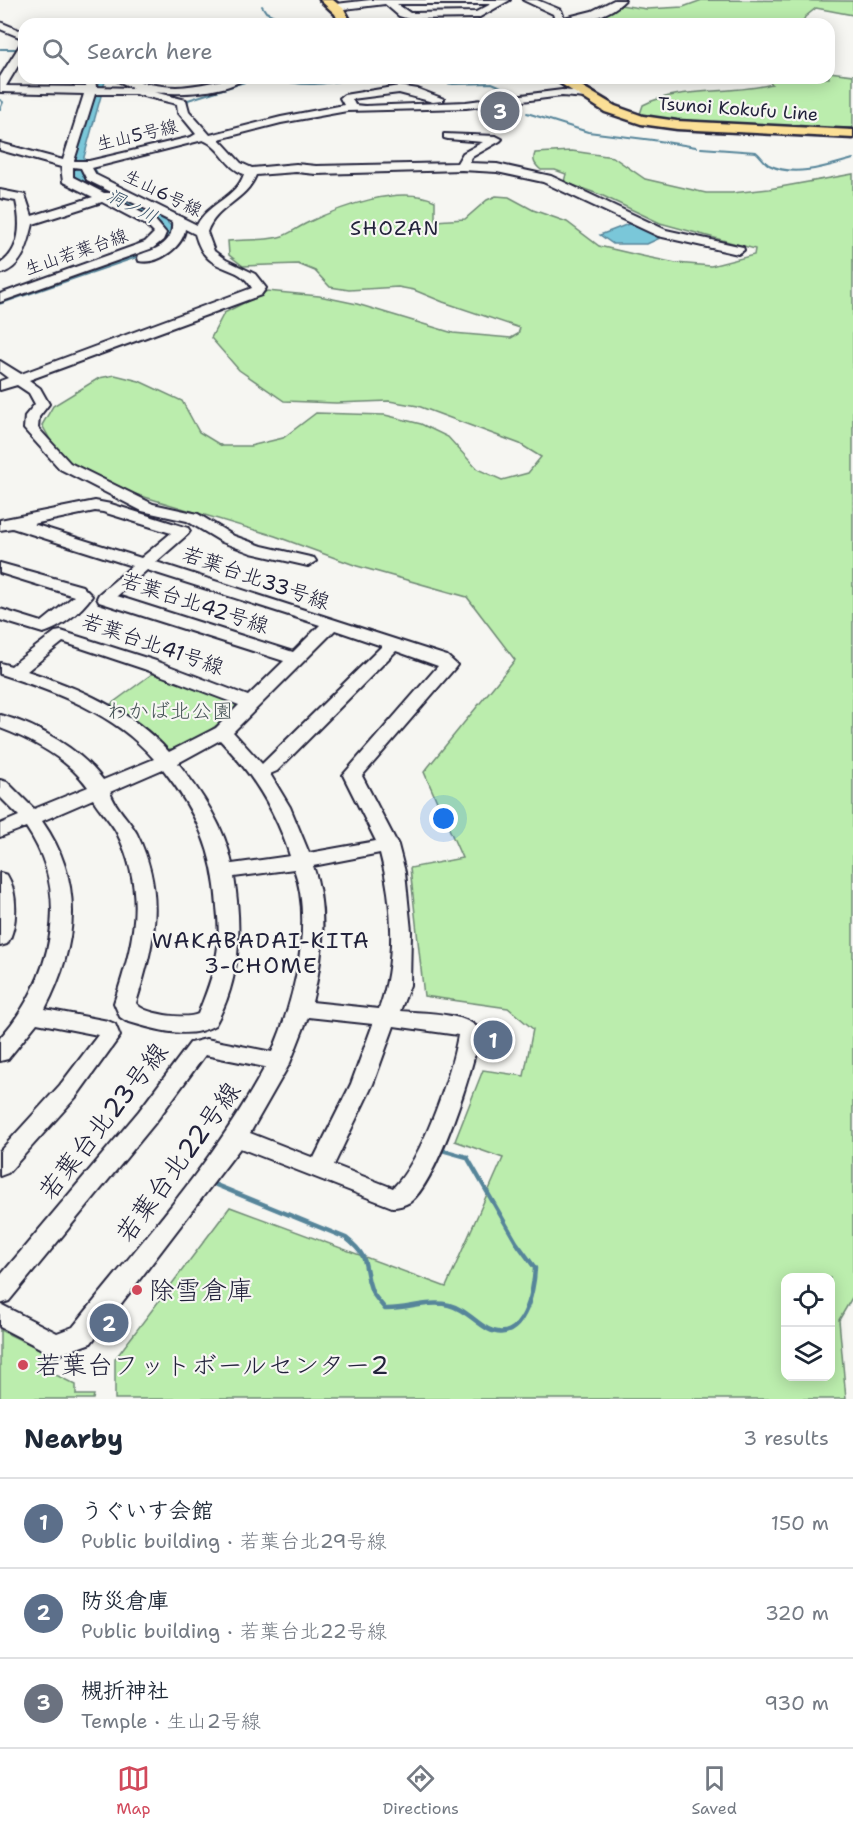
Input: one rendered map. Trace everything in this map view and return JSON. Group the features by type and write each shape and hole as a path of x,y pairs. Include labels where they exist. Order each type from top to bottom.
{"main road":[{"path":"331,4 344,18"},
{"name":"Tsunoi Kokufu Line","path":"569,84 619,113 659,123 853,134"}],"street":[{"path":"530,0 537,0"},
{"path":"530,0 557,12 556,18"},
{"path":"577,18 612,7 620,0"},
{"path":"331,4 387,1 409,16 478,15 502,2"},
{"path":"1,27 18,34"},
{"path":"0,88 18,57"},
{"path":"67,164 91,84"},
{"name":"生山5号線","path":"0,88 91,84 183,97 184,112 206,137 85,165 67,164 0,146"},
{"path":"135,84 183,97 221,84"},
{"path":"370,84 375,93"},
{"path":"348,108 350,105 346,98 348,97 406,90 426,98 445,99 457,104"},
{"path":"206,137 348,108 385,109 457,104 562,93 586,95"},
{"path":"448,136 496,139 467,155 461,166"},
{"path":"206,137 220,144 238,169 250,172 320,163"},
{"name":"生山若葉台線","path":"0,298 149,246 159,237 160,232 150,222 67,179 67,164"},
{"name":"生山6号線","path":"85,165 91,177 201,232 209,215 235,194 249,177 250,172"},
{"path":"293,168 324,170 461,166 497,168 547,179 662,232 738,250"},
{"path":"27,222 120,192"},
{"path":"0,194 21,198 27,222 26,235 19,254 10,264 0,270"},
{"path":"0,307 169,247 178,240 180,229 178,222"},
{"path":"0,386 256,292 259,288 254,278 220,264 208,254 201,232"},
{"path":"0,365 35,391 42,404 32,416 31,429 65,466 148,508 192,517 228,539 257,550 308,561"},
{"name":"若葉台北42号線","path":"6,524 105,507 182,531 105,598 296,659"},
{"name":"若葉台北33号線","path":"0,831 166,761 222,732 332,623 6,524"},
{"path":"0,568 76,590 84,596 47,627 37,628 0,615"},
{"path":"321,1168 362,1084 399,985 401,931 395,872 388,845 352,775 448,665 441,660 332,623"},
{"name":"若葉台北41号線","path":"7,670 61,636 150,665 251,704"},
{"path":"259,771 270,767 393,644"},
{"path":"0,721 57,749 86,773 99,788 101,797 126,832 142,876 146,924 143,946 125,1003 130,1014 191,1026 200,1025 207,1019 224,970 229,936 224,872 218,849 206,822 166,761 148,741 124,722 92,703 57,687 7,670"},
{"name":"若葉台北22号線","path":"0,1315 55,1345 82,1335 237,1137 263,1097 301,1009 311,951 310,885 286,816 259,771 222,732"},
{"path":"0,786 26,810 49,850 62,885 64,922 56,962 32,1014 0,1053"},
{"path":"224,872 302,861 388,845"},
{"path":"0,880 4,905 0,939"},
{"path":"237,1137 321,1168 386,1197 396,1198 406,1191 428,1152 455,1085 469,1030 457,1025 301,1009"},
{"path":"0,1167 68,1091 110,1036 107,1030 100,1027 32,1014"},
{"name":"若葉台北23号線","path":"0,1294 147,1117 198,1049 206,1047 279,1062"}],"green space":[{"path":"702,0 853,1 853,15 816,8 805,18 608,18 595,15 620,5 647,9 683,7"},
{"path":"835,73 853,75 853,128 691,123 640,114 643,105 673,95 772,84 835,84"},
{"path":"572,151 613,157 645,179 706,193 769,189 853,174 853,1296 839,1320 846,1399 115,1399 115,1359 230,1207 446,1287 503,1158 455,1141 483,1070 524,1076 533,1029 508,1008 424,996 410,868 462,858 424,772 515,660 467,597 357,566 275,536 128,492 61,459 42,425 53,406 99,378 115,375 139,381 182,401 199,432 222,446 250,446 283,438 316,413 385,415 421,424 448,437 477,469 502,480 528,473 541,457 520,444 418,406 389,401 336,403 284,401 239,370 211,338 224,313 267,291 319,296 357,304 453,333 511,338 518,334 520,328 414,290 398,287 349,290 330,287 315,271 298,264 243,266 229,255 228,241 283,236 336,210 388,196 421,196 435,201 435,221 465,219 487,200 496,196 509,197 533,210 567,222 599,246 676,263 711,266 754,255 755,249 660,223 601,195 564,182 566,174 555,170 541,170 534,161 535,153"},
{"name":"わかば北公園","path":"156,671 238,702 239,706 194,741 173,749 164,749 107,707"},
{"name":"若葉台フットボールセンター2","path":"0,1330 52,1355 44,1369 76,1385 76,1395 94,1395 93,1399 0,1399"}],"water":[{"name":"洞ノ川","path":"99,84 104,84 84,157 84,172 82,173 96,185 166,221 173,228 173,236 158,250 0,304 0,301 159,242 166,235 161,224 77,179 73,174 73,158"},
{"path":"631,223 657,234 660,238 647,244 613,244 600,235"}],"waterway":[{"path":"262,6 266,12 278,18"},
{"path":"0,49 18,49"},
{"path":"494,84 506,89 508,99"},
{"path":"560,84 571,92"},
{"path":"187,105 188,100 236,85"},
{"path":"0,100 3,102 0,109"},
{"path":"527,113 588,132 696,147"},
{"path":"701,148 756,152 769,165 790,171 811,170 853,159"},
{"path":"95,173 97,173 94,168 98,166"},
{"path":"216,1185 346,1238 360,1251 372,1292 385,1309 433,1304 449,1305 460,1309 488,1329 500,1332 510,1330 518,1324 529,1302 535,1268 516,1242 467,1157 442,1150"}],"place":[{"name":"槻折神社","path":"500,111"},
{"name":"うぐいす会館","path":"493,1040"},
{"name":"除雪倉庫","path":"137,1290"},
{"name":"防災倉庫","path":"109,1323"},
{"name":"若葉台フットボールセンター2","path":"23,1365"}],"district":[{"name":"SHOZAN","path":"395,228"},
{"name":"WAKABADAI-KITA 3-CHOME","path":"261,952"}]}
